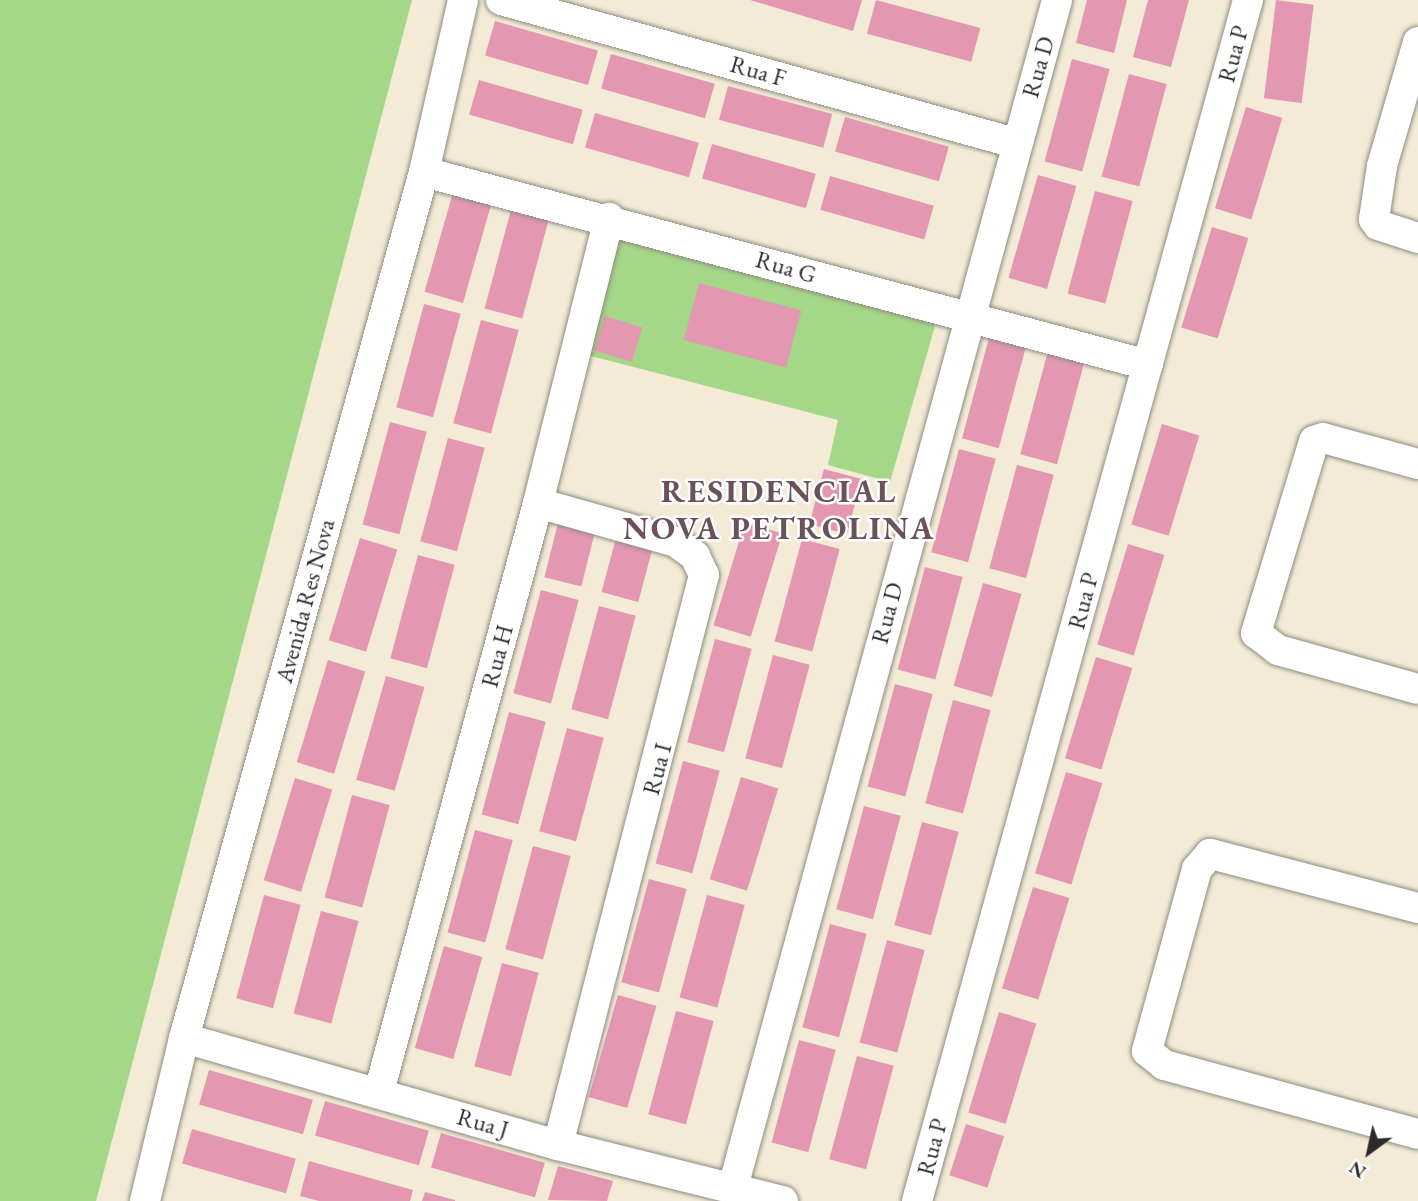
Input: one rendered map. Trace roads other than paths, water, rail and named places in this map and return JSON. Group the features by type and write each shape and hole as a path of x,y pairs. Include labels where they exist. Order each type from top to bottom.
{"street":[{"name":"Avenida Res Nova","path":"145,1201 184,1038 424,172 463,0"},
{"name":"Rua F","path":"501,0 1015,143"},
{"name":"Rua D","path":"733,1187 905,546 972,319 1015,143 1057,0"},
{"name":"Rua P","path":"917,1201 1248,0"},
{"path":"1418,42 1402,88 1374,219 1378,225 1418,238"},
{"name":"Rua G","path":"424,172 609,218 1148,366"},
{"name":"Rua H","path":"379,1092 538,503 609,218"},
{"path":"1418,464 1323,438 1314,441 1256,633 1278,650 1418,689"},
{"name":"Rua I","path":"538,503 676,542 695,555 704,575 558,1145"},
{"path":"1418,908 1210,854 1197,869 1147,1051 1164,1065 1418,1134"},
{"name":"Rua J","path":"184,1038 558,1145 783,1201"}],"district":[{"name":"RESIDENCIAL NOVA PETROLINA","path":"779,510"}]}
